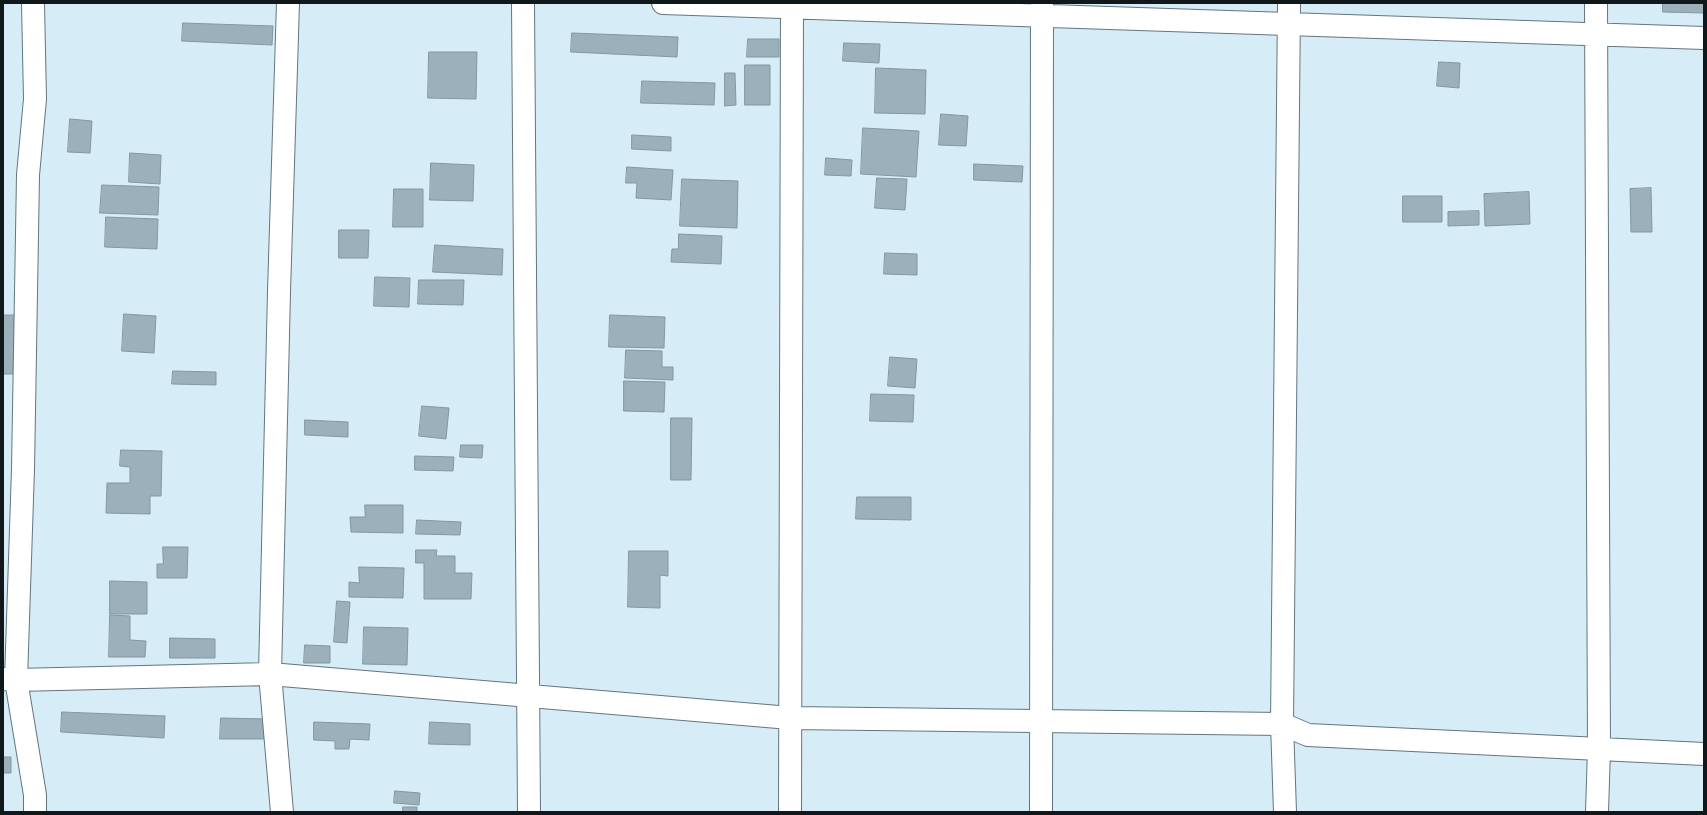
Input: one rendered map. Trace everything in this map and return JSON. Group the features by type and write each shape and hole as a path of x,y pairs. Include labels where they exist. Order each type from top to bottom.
{"street":[{"path":"33,3 35,99 28,175 23,461 10,679 35,795 35,812"},
{"path":"282,812 270,674 279,292 288,3"},
{"path":"523,3 530,812"},
{"path":"663,3 1289,13 1596,34 1704,38"},
{"path":"1596,3 1599,749 1596,812"},
{"path":"790,812 792,5"},
{"path":"1041,812 1042,9"},
{"path":"1285,812 1282,724 1289,13"},
{"path":"10,679 270,674 790,718 1282,724 1308,735 1704,754"}],"building":[{"path":"1663,3 1704,3 1704,13 1663,12"},
{"path":"183,23 273,26 272,45 182,41"},
{"path":"572,33 678,37 677,57 571,52"},
{"path":"748,39 779,39 779,57 747,57"},
{"path":"844,43 880,44 879,63 843,61"},
{"path":"429,52 477,52 476,99 428,98"},
{"path":"1439,62 1460,63 1459,88 1437,86"},
{"path":"745,65 770,65 770,105 745,105"},
{"path":"876,68 926,70 925,114 875,113"},
{"path":"725,73 735,73 736,105 725,106"},
{"path":"642,81 715,83 714,105 641,103"},
{"path":"941,114 968,116 966,146 939,145"},
{"path":"70,119 92,121 90,153 68,152"},
{"path":"863,128 919,131 916,177 861,174"},
{"path":"632,135 671,137 671,151 632,149"},
{"path":"130,153 161,155 160,184 129,182"},
{"path":"826,158 852,160 851,176 825,175"},
{"path":"431,163 474,165 473,201 430,200"},
{"path":"974,164 1023,166 1022,182 974,180"},
{"path":"627,167 673,170 671,200 636,198 637,183 626,183"},
{"path":"877,178 907,179 905,210 875,208"},
{"path":"682,179 738,181 737,228 680,226"},
{"path":"102,185 159,187 158,215 100,213"},
{"path":"1651,188 1652,232 1631,232 1630,189"},
{"path":"394,189 423,189 423,227 393,227"},
{"path":"1529,192 1530,224 1485,226 1484,194"},
{"path":"1403,196 1442,196 1442,222 1403,222"},
{"path":"1479,211 1479,225 1448,226 1448,212"},
{"path":"106,217 158,219 157,249 105,247"},
{"path":"339,230 369,230 368,258 339,258"},
{"path":"679,234 722,236 721,264 671,262 672,249 678,249"},
{"path":"435,245 503,249 502,275 433,272"},
{"path":"885,253 917,254 917,275 884,274"},
{"path":"375,277 410,278 409,307 374,306"},
{"path":"419,280 464,280 463,305 418,304"},
{"path":"124,314 156,316 154,353 122,351"},
{"path":"3,315 15,315 13,374 3,374"},
{"path":"610,315 665,317 664,348 609,347"},
{"path":"626,350 662,351 662,367 673,367 673,380 625,378"},
{"path":"890,357 917,359 915,388 888,386"},
{"path":"173,371 216,372 216,385 172,384"},
{"path":"624,381 665,382 664,412 624,411"},
{"path":"871,394 914,395 913,422 870,421"},
{"path":"422,406 449,408 446,439 419,436"},
{"path":"671,418 692,418 691,480 671,480"},
{"path":"305,420 348,422 348,437 305,435"},
{"path":"461,445 483,445 482,458 460,457"},
{"path":"121,450 162,451 161,496 150,496 150,514 106,513 107,483 130,483 130,467 120,466"},
{"path":"415,456 454,457 453,471 415,470"},
{"path":"857,497 911,497 911,520 856,519"},
{"path":"365,505 403,505 403,533 351,532 350,517 365,517"},
{"path":"417,520 461,522 460,535 416,534"},
{"path":"163,547 188,547 187,578 157,578 157,564 163,564"},
{"path":"416,550 437,550 436,556 455,556 455,573 472,573 471,599 424,599 424,563 416,563"},
{"path":"629,551 668,551 668,576 660,575 660,608 628,607"},
{"path":"359,567 404,568 403,598 349,597 349,582 359,583"},
{"path":"110,581 147,582 147,614 110,614"},
{"path":"337,601 350,602 347,643 334,642"},
{"path":"110,615 130,616 130,640 146,641 145,657 109,657"},
{"path":"364,627 408,628 407,665 363,664"},
{"path":"170,638 215,639 215,658 170,658"},
{"path":"305,645 330,646 330,663 304,663"},
{"path":"62,712 165,716 164,738 61,732"},
{"path":"221,718 269,719 268,739 220,739"},
{"path":"314,722 370,724 369,740 350,739 349,749 335,749 335,741 314,740"},
{"path":"430,722 470,724 470,745 429,744"},
{"path":"3,757 11,757 11,773 3,773"},
{"path":"395,791 420,793 419,805 394,803"},
{"path":"403,807 417,807 417,812 403,812"}]}
